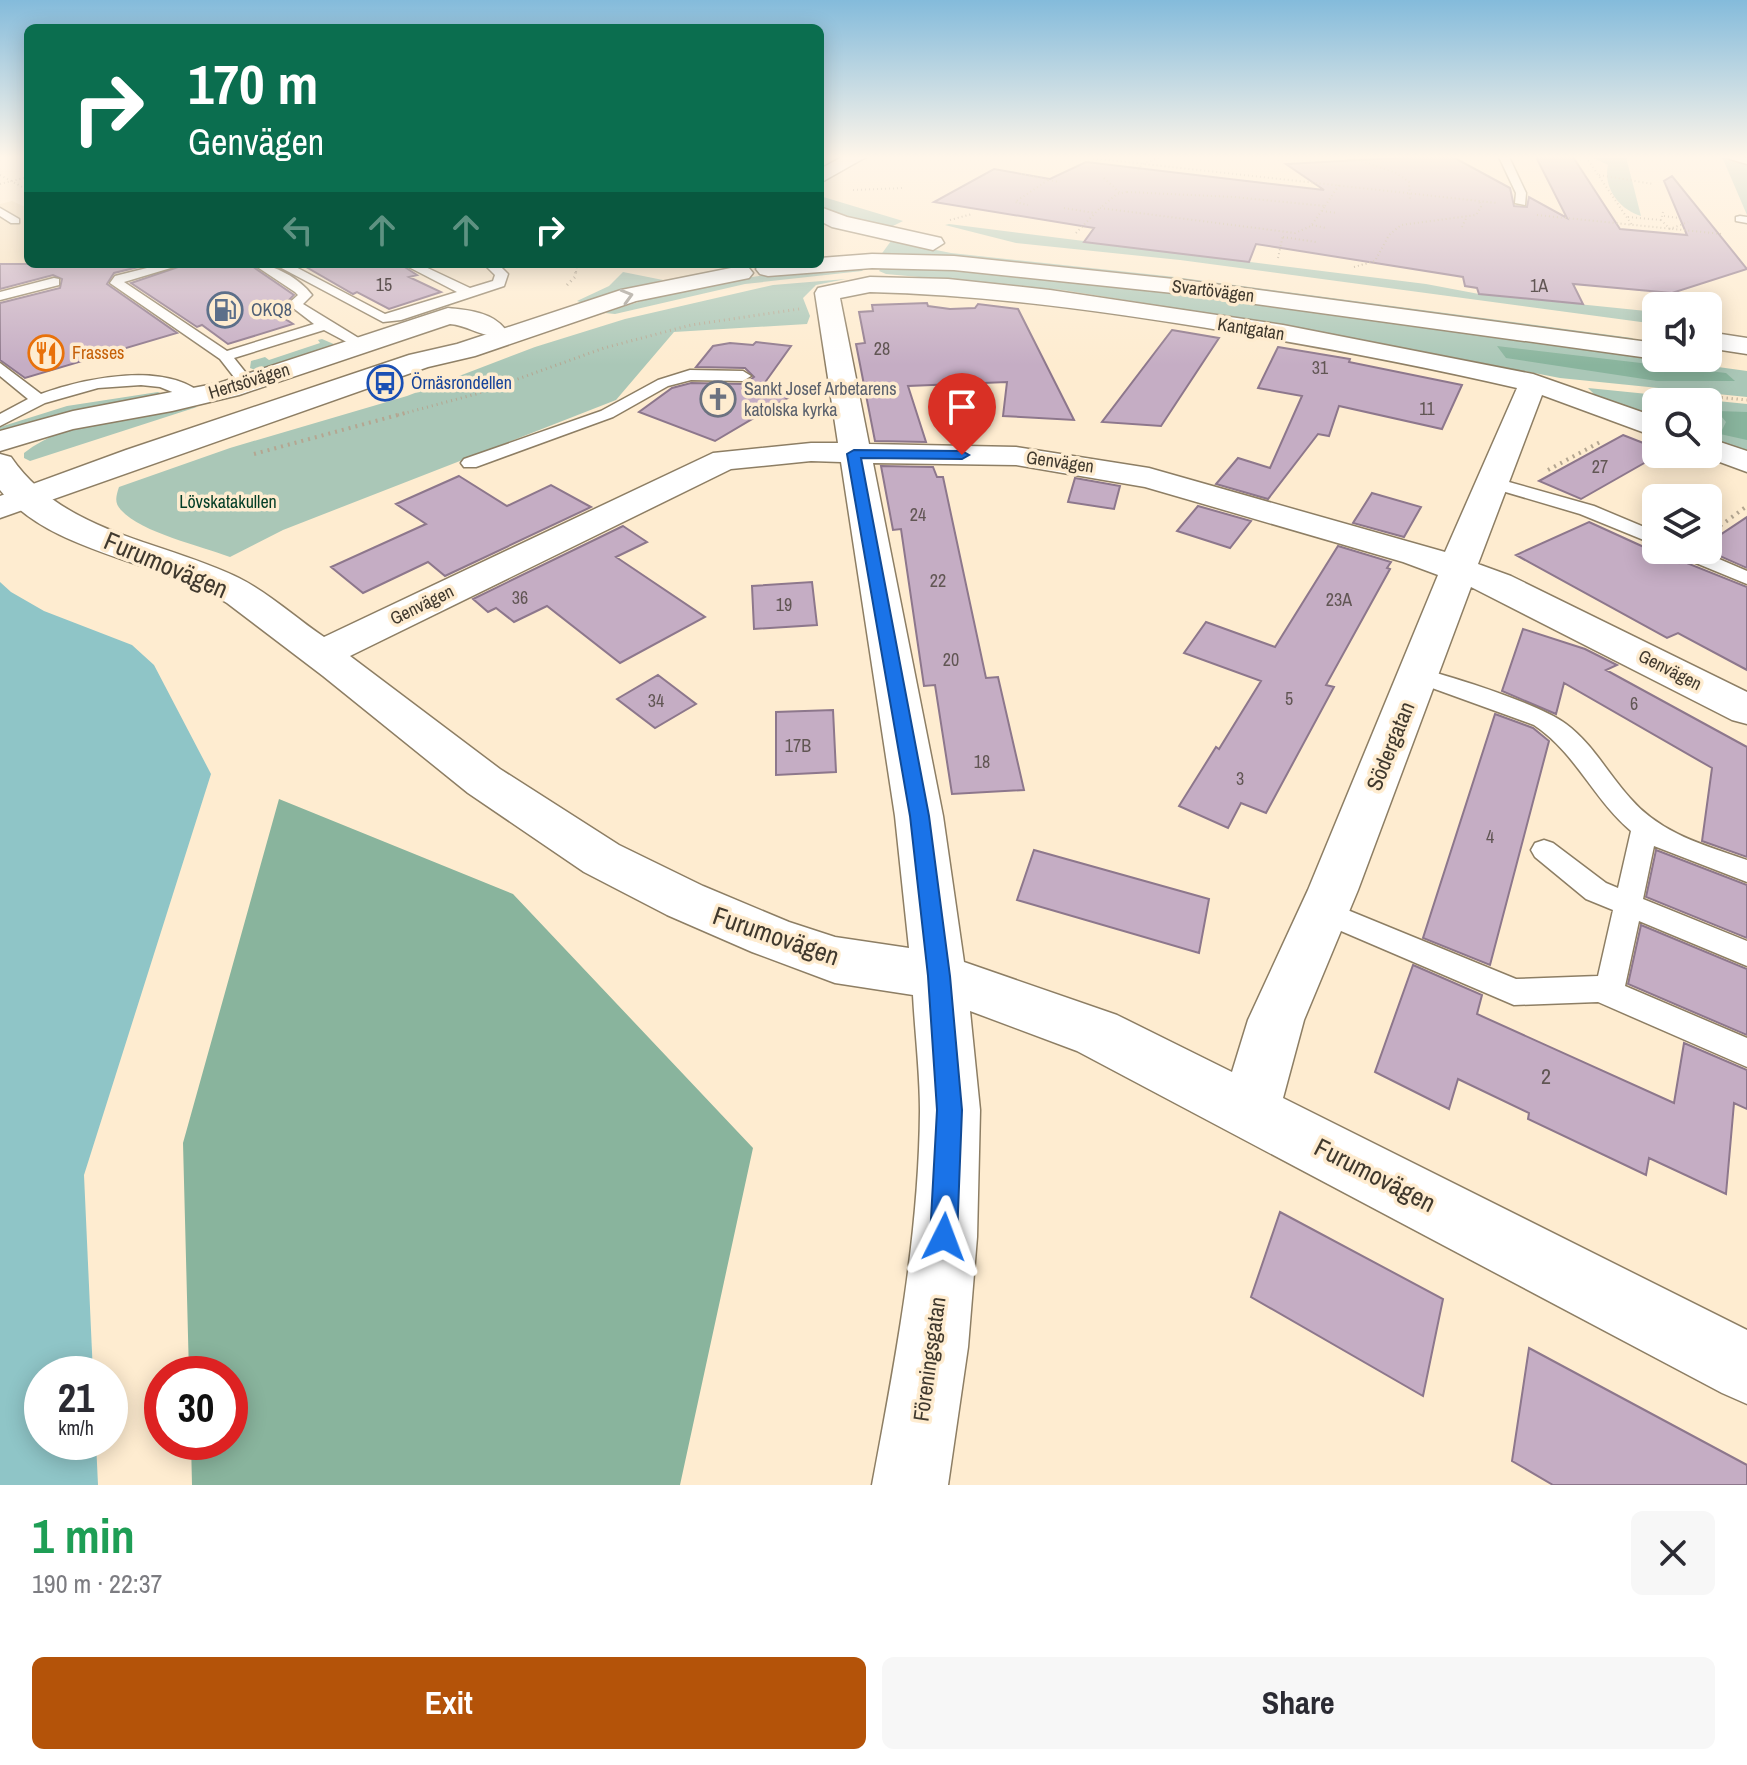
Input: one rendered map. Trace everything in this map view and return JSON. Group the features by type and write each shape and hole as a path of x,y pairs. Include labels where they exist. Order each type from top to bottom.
{"street":[{"path":"635,268 682,275 755,271 820,278 846,239 846,229 842,226"},
{"name":"Svartövägen","path":"868,226 936,244 1147,266 1642,331"},
{"name":"Svartövägen","path":"824,265 872,261 954,263 1213,291 1642,349"},
{"name":"Svartövägen","path":"755,271 790,268"},
{"name":"Hertsövägen","path":"419,361 465,350 630,295 755,271"},
{"name":"Hertsövägen","path":"14,503 137,457 419,361 572,299 606,278"},
{"name":"Kantgatan","path":"820,278 1051,298 1286,334 1533,383 1642,423"},
{"name":"Föreningsgatan","path":"820,278 919,816 939,976 950,1110 944,1237 933,1347 910,1485"},
{"path":"438,311 471,318 492,329"},
{"name":"Hertsövägen","path":"0,442 64,421 197,397 246,383 363,345 438,311"},
{"path":"1722,342 1747,346"},
{"path":"1722,360 1747,363"},
{"name":"Södergatan","path":"1250,1110 1276,1020 1323,911 1418,675 1491,482 1533,383"},
{"name":"Genvägen","path":"322,654 724,460 811,452 1016,456 1088,466 1189,488 1416,554 1498,584 1747,710"},
{"path":"1722,452 1747,462"},
{"name":"Furumovägen","path":"0,464 14,503 227,587 322,654 532,817 617,869 752,931 835,960 939,976 1097,1033 1747,1368"}],"lane":[{"path":"163,268 120,279 117,283 225,356 246,383"},
{"path":"266,268 305,295 295,304 325,325 363,345"},
{"path":"287,268 383,318 438,311 503,278 498,268"},
{"path":"410,269 469,293"},
{"path":"0,296 54,282"},
{"path":"335,294 351,289"},
{"path":"225,356 325,325"},
{"path":"0,368 39,400"},
{"path":"470,463 607,414 663,383 690,375 743,376"},
{"path":"0,421 39,400 133,378 180,386 197,397"},
{"path":"1491,482 1565,502 1642,533"},
{"path":"1714,564 1747,578"},
{"path":"1418,675 1557,727 1578,746 1621,806 1645,828 1747,871"},
{"path":"1609,992 1645,828"},
{"path":"1544,850 1596,891 1747,954"},
{"path":"1323,911 1514,992 1533,995 1585,988 1609,992 1747,1053"}],"path":[{"path":"1076,233 1082,226"},
{"path":"1225,226 1316,242"},
{"path":"1283,235 1310,226"},
{"path":"1318,226 1326,228"},
{"path":"1354,267 1379,258 1389,235 1399,226"},
{"path":"1636,226 1725,234"},
{"path":"1670,229 1683,226"},
{"path":"1228,233 1231,227"},
{"path":"1278,258 1283,235"},
{"path":"243,457 476,394 604,348 691,325 820,278"},
{"path":"1535,477 1605,440"},
{"path":"1722,525 1747,506"}],"shaded area":[{"path":"0,226 24,226 24,268 97,268 0,293"}],"green space":[{"path":"950,226 1426,284 1479,294 1642,311 1642,322 1180,260 1016,243"},
{"path":"891,241 951,253 1175,277 1632,338 1636,342 880,256"},
{"path":"920,266 1154,289 1642,356 1642,372 1722,372 1722,368 1747,371 1747,397 1722,394 1722,388 1658,388 1560,378 1313,330 1062,290 886,274 879,271 882,267"},
{"path":"865,268 862,271 745,284 615,314 605,313 668,294 734,280 800,271"},
{"path":"623,272 663,280 583,303 577,301 609,286"},
{"name":"Lövskatakullen","path":"846,279 816,285 803,298 810,316 807,324 674,332 616,400 283,530 230,557 143,526 117,505 119,487 230,448 407,396 535,347 625,319 773,285"},
{"path":"318,340 336,345 261,372 250,368 251,361 265,357 269,360 320,343"},
{"path":"1497,346 1642,363 1642,372 1726,373 1735,381 1657,381 1506,358"},
{"path":"1588,388 1642,393 1642,413 1596,396"},
{"path":"158,392 165,395 0,432 0,427 67,406"},
{"path":"1722,401 1747,404 1747,452 1722,442"},
{"path":"197,407 30,461 24,458 24,453 61,432 103,421"},
{"path":"1722,411 1747,412 1747,440 1722,434 1726,422"},
{"path":"279,799 513,894 753,1148 680,1485 192,1485 191,1460 248,1460 248,1356 189,1356 183,1143"}],"water":[{"path":"0,582 44,611 132,645 154,665 211,774 84,1175 92,1356 24,1356 24,1460 97,1460 98,1485 0,1485"}],"building":[{"path":"1084,226 1618,226 1620,229 1687,235 1683,226 1713,226 1747,269 1675,292 1573,284 1583,304 1479,294 1477,288 1465,286 1463,277 1256,244 1249,262 1084,242 1094,228"},
{"path":"0,264 24,264 24,268 135,268 114,273 107,284 177,333 25,378 0,360 0,303 60,288 62,279 53,275 0,289"},
{"name":"OKQ8","path":"175,268 255,268 294,295 285,304 293,311 279,315 293,324 228,344 131,283"},
{"path":"308,268 406,268 417,275 409,277 441,292 389,309 357,292 353,294"},
{"path":"927,303 928,306 950,309 975,308 978,304 1018,309 1074,420 1003,416 1007,382 908,386 926,442 875,441 856,344 865,343 859,312 873,311 872,305"},
{"path":"1172,330 1219,338 1161,426 1102,422"},
{"name":"Sankt Josef Arbetarens katolska kyrka","path":"756,342 791,346 761,388 791,396 715,441 639,412 672,388 691,383 745,384 754,377 745,368 696,367 713,346 730,343 753,345"},
{"path":"1278,347 1350,359 1349,362 1462,385 1442,429 1339,406 1329,436 1318,434 1268,499 1216,484 1238,458 1270,468 1302,396 1258,388"},
{"path":"1623,435 1642,442 1642,464 1581,499 1539,481"},
{"path":"881,466 933,467 937,477 943,477 986,678 998,677 1024,790 952,794 935,685 924,686 901,529 893,530"},
{"path":"459,476 507,506 551,485 591,507 445,576 428,562 363,593 331,567 426,524 396,504"},
{"path":"1075,478 1120,486 1114,509 1068,502"},
{"path":"1372,493 1421,507 1404,537 1353,523"},
{"path":"1198,506 1251,521 1230,548 1177,531"},
{"path":"1747,517 1747,568 1722,557 1722,534"},
{"path":"1589,522 1642,546 1642,564 1690,564 1747,587 1747,670 1678,633 1667,638 1516,555"},
{"path":"623,526 647,542 616,557 705,617 620,663 547,606 514,622 496,608 488,612 473,599"},
{"path":"1338,546 1391,562 1387,568 1390,569 1326,685 1334,687 1266,813 1241,803 1228,828 1179,806 1261,681 1184,653 1206,622 1275,647"},
{"path":"812,582 817,625 754,629 752,586"},
{"path":"1523,629 1585,649 1617,665 1606,670 1747,747 1747,857 1702,841 1712,768 1564,683 1556,714 1502,691"},
{"path":"658,675 696,704 655,728 617,699"},
{"path":"833,710 836,772 776,775 776,712"},
{"path":"1495,714 1533,728 1549,741 1490,965 1423,938"},
{"path":"1034,850 1209,899 1199,953 1017,900"},
{"path":"1656,850 1747,885 1747,938 1646,897"},
{"path":"1641,925 1747,969 1747,1035 1628,984"},
{"path":"1413,965 1482,995 1477,1014 1674,1103 1684,1043 1747,1070 1747,1109 1734,1103 1726,1194 1649,1158 1646,1175 1528,1119 1529,1113 1458,1079 1449,1109 1375,1072"},
{"path":"1280,1212 1443,1299 1423,1396 1251,1297"},
{"path":"1529,1348 1747,1465 1747,1485 1553,1485 1512,1461"}],"place":[{"name":"OKQ8","path":"225,310"},
{"name":"Frasses","path":"46,353"},
{"name":"Örnäsrondellen","path":"385,383"},
{"name":"Sankt Josef Arbetarens katolska kyrka","path":"718,399"}],"route":[{"path":"944,1237 950,1110 939,976 919,816 854,454 962,455"}]}
